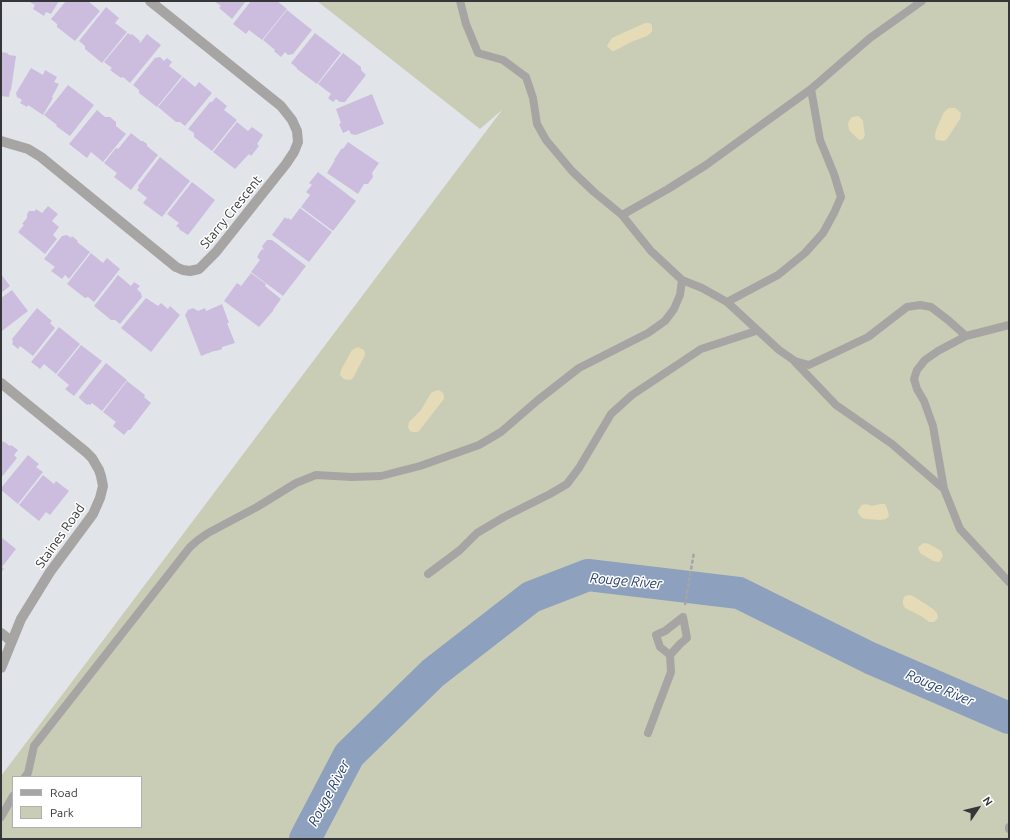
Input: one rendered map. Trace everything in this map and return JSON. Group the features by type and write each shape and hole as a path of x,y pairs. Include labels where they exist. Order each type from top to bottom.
{"street":[{"name":"Starry Crescent","path":"1,141 28,149 41,157 176,267 182,270 190,271 199,269 216,252 286,164 294,152 298,142 297,131 292,120 281,106 150,1"},
{"name":"Staines Road","path":"1,383 92,458 99,470 103,486 100,498 93,514 50,572 20,619 1,668"},
{"path":"1,633 11,641"}],"lane":[{"path":"460,1 466,24 478,53 503,60 526,77 533,98 538,124 546,140 572,171 594,192 622,214 651,251 682,280 702,288 727,302 779,350 795,361 836,405 892,444 944,489"},
{"path":"622,214 668,189 706,165 811,89 870,38 922,1"},
{"path":"727,302 778,275 805,253 823,233 841,197 834,174 820,140 811,89"},
{"path":"26,776 28,773 34,746 190,547 198,540 296,483 316,475 352,477 381,476 420,466 479,446 502,432 538,400 578,368 648,333 665,321 674,309 680,295 682,280"},
{"path":"795,361 810,365 868,337 907,307 920,305 931,307 966,336"},
{"path":"1009,325 966,336 938,351 925,360 917,370 914,379 933,426 944,489 960,529 1009,582"},
{"path":"428,574 460,550 477,533 567,484 611,414 632,395 701,349 756,330"},
{"path":"648,733 670,672 670,656 687,638 683,617 665,631 656,635 660,647 670,656"},
{"path":"1,817 12,798"}],"path":[{"path":"683,617 694,552"}],"green space":[{"path":"317,1 1009,1 1009,839 1,839 1,776 502,110 480,129"}],"sand":[{"path":"645,23 652,25 652,32 647,36 614,51 607,46 612,38"},
{"path":"949,108 955,108 961,113 960,119 947,139 944,141 937,140 935,138 936,130 944,112"},
{"path":"858,116 863,121 865,135 863,139 860,140 849,130 848,123 852,117"},
{"path":"358,347 364,350 365,355 353,378 350,380 344,379 340,375 341,370 352,350"},
{"path":"439,390 443,393 444,399 419,431 410,431 408,427 409,422 421,410 431,393"},
{"path":"866,504 872,506 885,504 889,516 886,519 881,520 862,518 858,513 858,510 862,505"},
{"path":"925,543 941,551 943,556 939,562 933,561 920,553 918,548"},
{"path":"910,595 933,609 937,613 938,618 934,622 929,622 905,608 903,600 905,596"}],"building":[{"path":"28,1 59,1 51,14 46,12 44,16 33,9 35,5"},
{"path":"66,1 88,1 100,11 75,41 57,27 57,24 51,19"},
{"path":"214,1 246,1 232,19 219,8 221,6"},
{"path":"251,1 277,1 287,9 262,40 249,30 246,34 233,24"},
{"path":"106,7 119,18 115,23 127,32 102,63 85,49 85,46 79,41"},
{"path":"287,10 312,30 293,54 288,55 285,52 281,57 263,40"},
{"path":"128,33 131,35 132,34 140,41 140,43 147,34 161,45 130,83 123,77 121,78 110,70 112,68 104,62"},
{"path":"315,33 341,53 317,84 291,63"},
{"path":"1,52 16,56 9,97 1,96"},
{"path":"343,53 361,67 361,70 366,75 345,102 340,102 336,99 333,102 328,98 331,94 318,84"},
{"path":"160,57 164,61 167,58 172,62 169,66 182,76 157,107 139,93 139,90 133,85 155,58"},
{"path":"31,68 43,75 45,70 57,77 54,82 59,84 43,115 28,105 27,107 20,103 22,100 17,97 16,93"},
{"path":"183,77 195,87 199,82 212,93 185,126 180,122 176,122 158,107"},
{"path":"68,85 94,105 70,136 44,115"},
{"path":"372,94 384,124 356,135 351,134 349,130 343,133 339,124 341,123 336,109"},
{"path":"216,97 227,106 224,110 237,120 212,151 194,137 194,133 188,129 210,102 212,102"},
{"path":"97,110 105,117 110,117 116,122 116,126 126,134 103,162 91,152 87,158 69,144"},
{"path":"237,122 248,131 252,127 263,135 257,144 259,146 251,156 249,154 235,169 213,152"},
{"path":"131,133 147,144 147,146 158,155 131,190 114,177 117,173 104,163"},
{"path":"348,142 379,163 372,173 373,177 368,184 364,184 358,194 327,173 342,148 343,149"},
{"path":"160,157 190,181 162,217 143,203 147,198 137,190 139,187 138,186"},
{"path":"318,172 356,201 333,231 301,207 310,195 306,192 312,185 309,183"},
{"path":"192,182 215,200 188,235 176,226 179,223 167,214"},
{"path":"48,206 58,214 52,221 59,227 53,235 57,239 45,254 18,232 24,225 22,224 27,218 29,211 35,211 36,209 42,213"},
{"path":"300,208 332,232 309,262 272,235 285,217 291,220"},
{"path":"67,235 71,238 72,236 90,252 69,279 65,275 62,279 51,271 55,267 44,259 62,236"},
{"path":"267,240 272,240 306,266 283,296 251,272 260,260 257,257 262,249 264,250 262,246"},
{"path":"91,253 103,263 107,258 120,269 94,302 88,297 85,298 67,284"},
{"path":"251,273 266,284 265,286 281,299 259,327 224,301 237,283 241,286"},
{"path":"1,274 10,286 1,293"},
{"path":"118,275 131,286 134,282 140,286 137,289 141,293 142,297 120,324 115,320 111,320 94,306"},
{"path":"12,290 28,311 2,331 1,298"},
{"path":"146,298 158,306 161,303 168,309 170,306 180,315 151,352 121,328"},
{"path":"222,304 229,323 227,323 235,343 201,356 185,315 188,310 193,308 198,311 205,308 206,311"},
{"path":"37,308 52,321 50,323 55,328 33,356 20,346 18,349 12,344 12,339"},
{"path":"59,327 80,344 56,374 44,364 40,369 31,362"},
{"path":"81,345 102,361 74,396 65,389 69,385 57,375"},
{"path":"106,363 127,380 102,411 92,403 87,405 79,397"},
{"path":"127,381 145,395 144,397 151,403 130,430 128,430 124,435 113,426 116,422 103,412"},
{"path":"3,441 18,450 14,455 17,458 1,478 1,444"},
{"path":"28,455 39,464 36,467 43,472 18,504 1,490 1,488"},
{"path":"43,475 54,484 56,481 69,491 50,515 46,512 39,521 19,505"},
{"path":"1,537 16,549 2,567 4,569 1,572"}],"waterway":[{"name":"Rouge River","path":"305,839 349,755 433,673 531,597 588,575 739,593 870,658 1009,718"}]}
